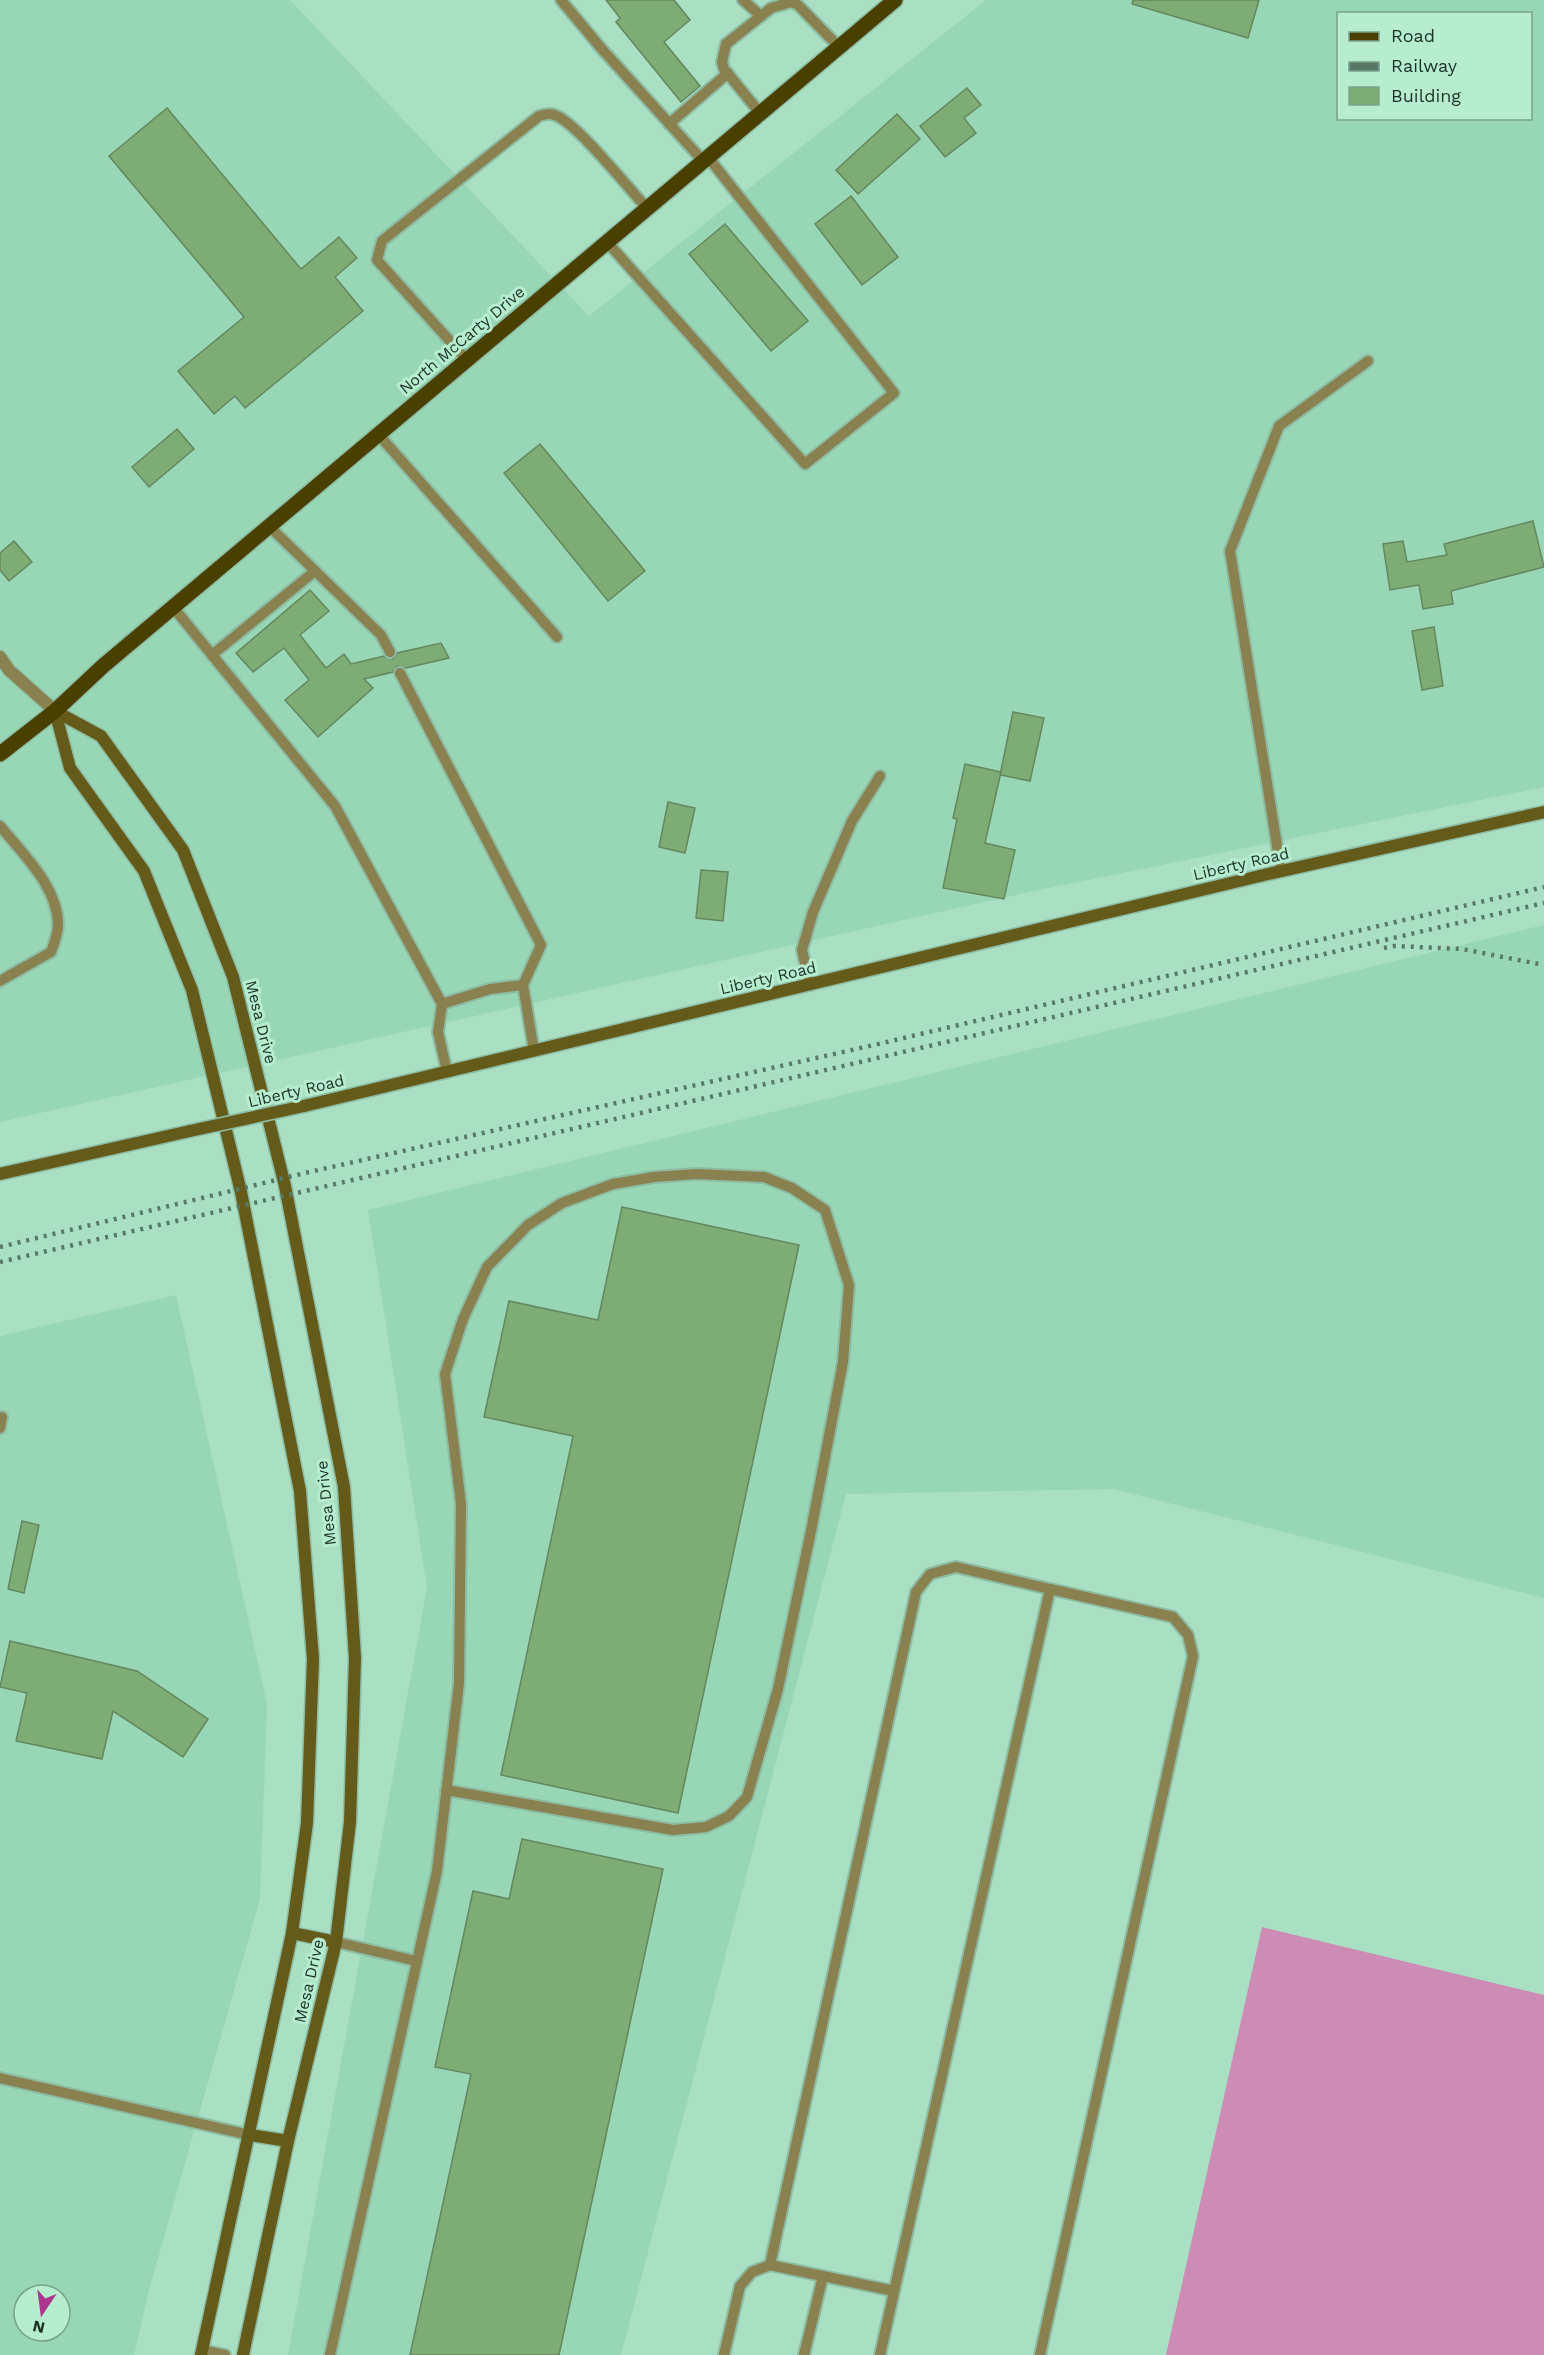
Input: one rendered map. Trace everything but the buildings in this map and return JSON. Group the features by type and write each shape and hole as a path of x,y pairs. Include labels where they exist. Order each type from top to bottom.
{"main road":[{"name":"North McCarty Drive","path":"0,754 55,711 103,666 895,0"},
{"name":"Mesa Drive","path":"55,711 101,736 183,850 233,977 285,1186 344,1487 355,1658 350,1822 336,1942 288,2141 243,2355"},
{"name":"Mesa Drive","path":"55,711 70,768 144,871 192,990 241,1192 300,1491 314,1659 307,1823 292,1934 201,2352"},
{"name":"Liberty Road","path":"0,1174 304,1106 1281,871 1544,812"},
{"path":"292,1934 336,1942"},
{"path":"250,2135 288,2141"}],"street":[{"name":"Mesa Drive","path":"0,657 9,670 55,711"}],"lane":[{"path":"561,0 669,124 705,159 894,393 805,464 607,242"},
{"path":"743,0 761,16"},
{"path":"760,113 722,62 726,44 771,8 791,2 798,5 839,47"},
{"path":"669,124 728,73"},
{"path":"467,360 377,260 382,241 393,231 539,116 548,113 559,117 578,133 647,208"},
{"path":"1281,871 1230,551 1279,426 1368,361"},
{"path":"378,434 557,637"},
{"path":"269,526 381,635 390,652"},
{"path":"212,655 315,571"},
{"path":"173,607 335,806 442,1004 438,1032 447,1072"},
{"path":"400,673 541,945 523,985 534,1051"},
{"path":"810,985 802,950 813,912 852,821 880,776"},
{"path":"0,826 34,867 55,903 58,927 51,952 0,981"},
{"path":"442,1004 490,990 523,985"},
{"path":"330,2355 437,1871 446,1790 459,1683 461,1504 445,1374 463,1319 487,1267 528,1226 562,1203 613,1184 654,1177 696,1174 764,1177 792,1188 825,1210 849,1285 843,1362 811,1532 778,1689 747,1797 729,1816 706,1827 673,1830 446,1790"},
{"path":"0,1418 2,1418 0,1428"},
{"path":"770,2265 916,1592 930,1575 956,1567 1173,1617 1188,1635 1193,1656 1040,2355"},
{"path":"880,2355 1050,1589"},
{"path":"336,1942 416,1961"},
{"path":"0,2078 250,2135"},
{"path":"724,2355 740,2286 752,2272 770,2265 894,2291"},
{"path":"804,2355 823,2276"},
{"path":"201,2352 225,2355"}],"shaded area":[{"path":"0,0 290,0 589,316 986,0 1544,0 1544,787 1034,891 0,1122"},
{"path":"1544,925 1544,1598 1114,1489 846,1494 621,2355 288,2355 427,1588 368,1210"},
{"path":"176,1295 267,1704 260,1899 149,2290 134,2355 0,2355 0,1336"},
{"path":"1262,1927 1544,1995 1544,2355 1166,2355"}],"railway":[{"path":"0,1247 305,1173 874,1045 1544,887"},
{"path":"0,1262 1544,903"},
{"path":"1384,948 1394,946 1462,949 1544,965"}]}
